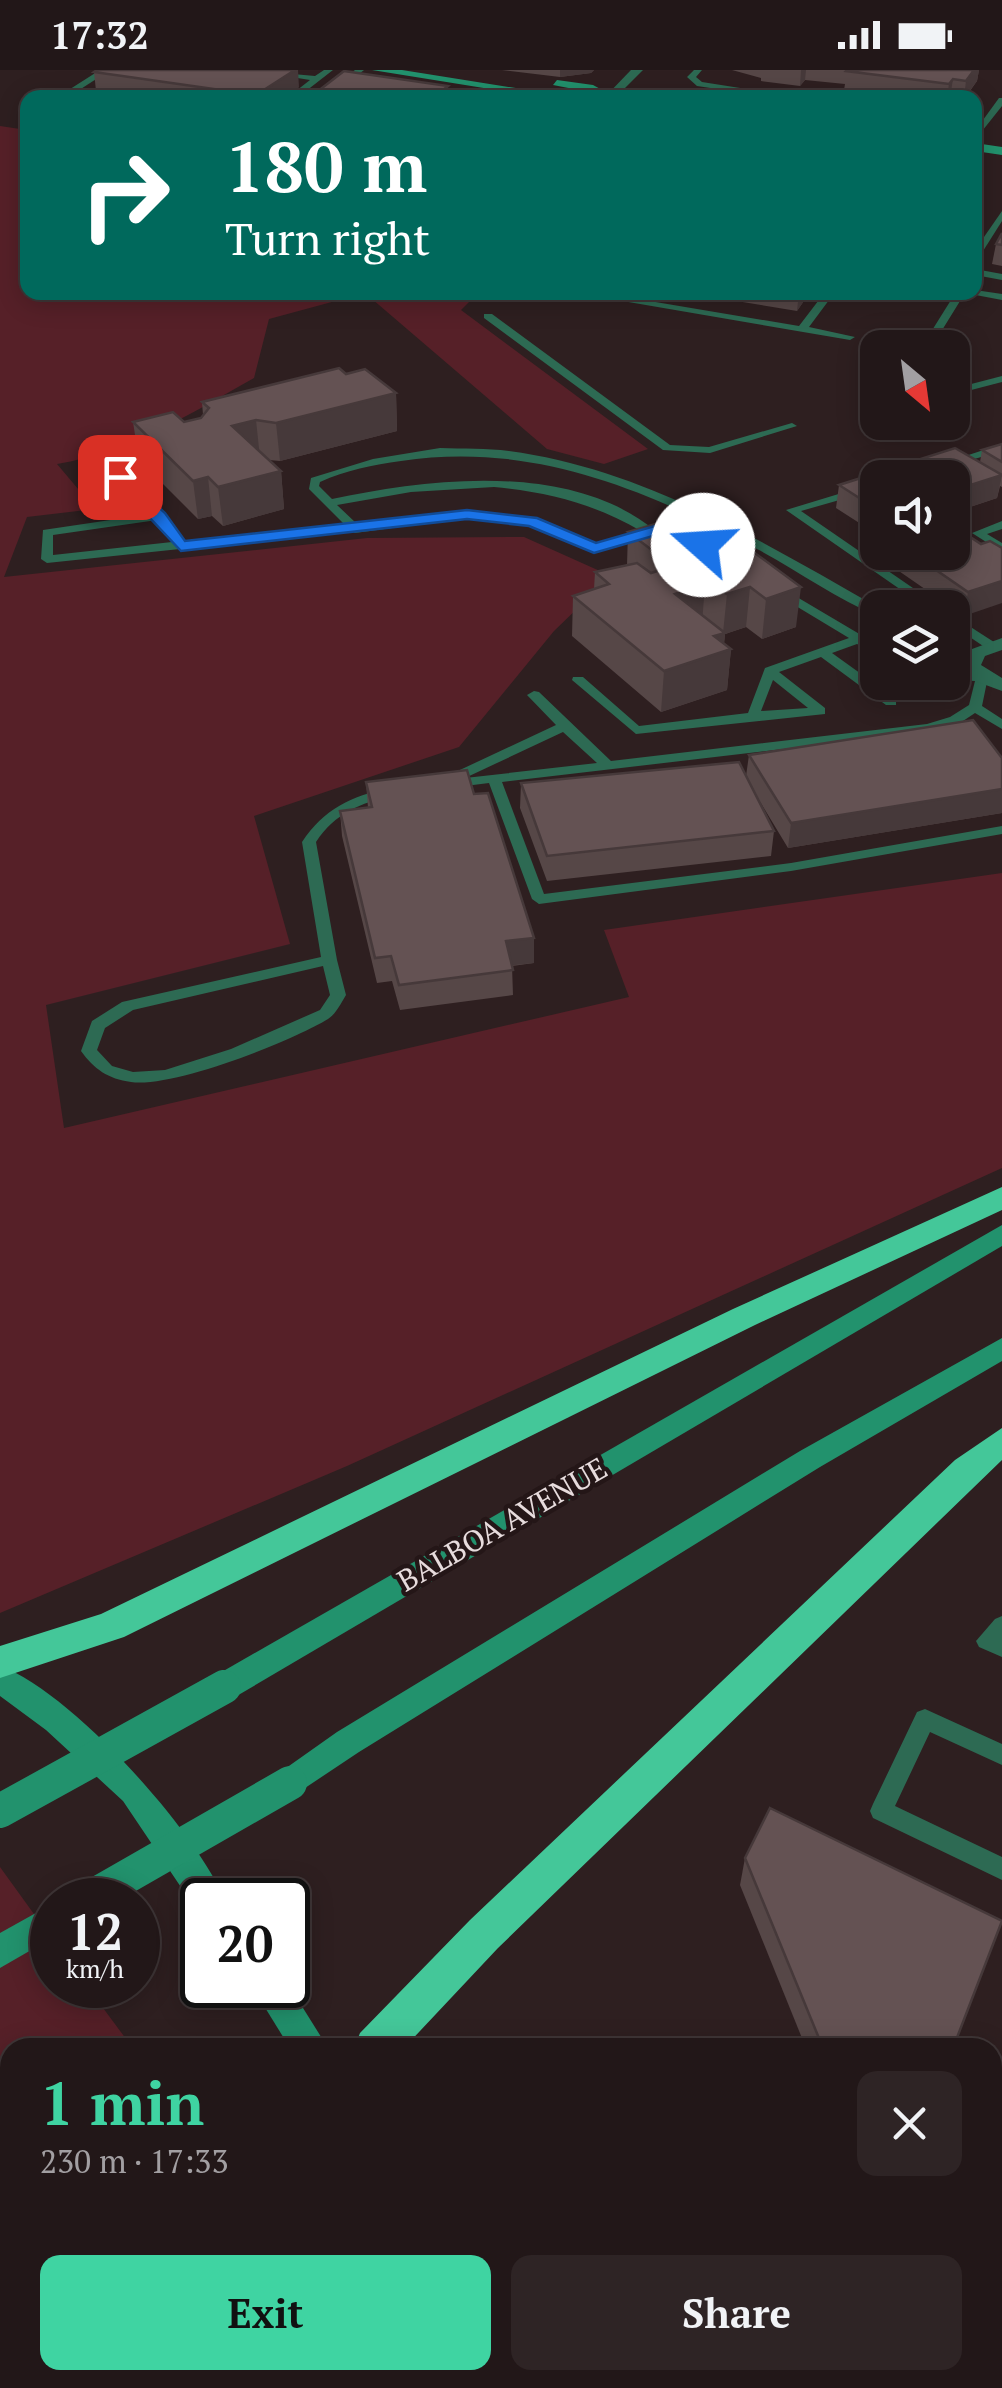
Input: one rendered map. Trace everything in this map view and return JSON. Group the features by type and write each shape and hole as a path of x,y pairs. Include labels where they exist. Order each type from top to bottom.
{"highway":[{"path":"0,1662 111,1626 744,1316 1002,1198"},
{"path":"385,2038 484,1934 952,1483 1002,1441"}],"main road":[{"path":"378,70 501,90"},
{"path":"456,70 594,90"},
{"name":"BALBOA AVENUE","path":"0,1811 224,1687 1002,1234"},
{"path":"124,1878 290,1783 348,1742 810,1459 1002,1348"},
{"path":"0,1679 56,1720 134,1791 194,1878"},
{"path":"0,1952 30,1934"},
{"path":"283,2008 303,2038"}],"street":[{"path":"616,90 637,70"},
{"path":"998,645 978,668 1002,685"}],"lane":[{"path":"73,90 106,70"},
{"path":"251,70 316,79"},
{"path":"302,90 329,70"},
{"path":"334,90 360,70"},
{"path":"698,70 691,78 700,84 742,90"},
{"path":"982,127 1002,100"},
{"path":"982,246 1002,214"},
{"path":"625,300 850,337"},
{"path":"802,329 824,300"},
{"path":"939,330 959,300"},
{"path":"488,316 667,448 710,450 792,426"},
{"path":"970,387 1002,379"},
{"path":"962,460 1002,448"},
{"path":"356,529 313,486 324,475 412,452 456,449 552,463 701,516 860,602"},
{"path":"99,457 160,516 181,546"},
{"path":"160,516 47,532 47,559 356,529 439,516 491,515 548,526 594,548 656,530 583,499 505,484 426,485 329,502"},
{"path":"860,490 792,510 860,556"},
{"path":"686,522 701,516"},
{"path":"1002,526 978,534 1002,548"},
{"path":"880,570 910,590"},
{"path":"774,588 859,640"},
{"path":"970,629 998,645"},
{"path":"753,716 770,671 859,640"},
{"path":"822,652 891,702"},
{"path":"970,663 978,668"},
{"path":"970,670 978,668"},
{"path":"975,707 978,668"},
{"path":"578,680 636,730 820,711 770,671"},
{"path":"534,695 609,766"},
{"path":"975,707 1002,725"},
{"path":"329,960 128,1006 98,1025 90,1051 107,1073 124,1079 164,1078 326,1014 338,995 309,842 320,823 339,808 366,796 928,728 955,720 975,707"},
{"path":"425,787 565,726"},
{"path":"494,779 539,899 790,867 1002,830"},
{"path":"1002,1625 986,1641 1002,1648"},
{"path":"1002,1755 925,1719 882,1811 1002,1869"}],"shaded area":[{"path":"0,126 20,129 20,300 339,300 269,319 254,378 135,441 57,464 95,509 27,517 4,577 367,538 524,537 611,576 554,631 459,747 254,816 290,944 46,1005 64,1128 629,997 604,930 1002,873 1002,1168 347,1466 0,1613"},
{"path":"373,300 471,300 461,310 648,449 604,464 547,449"},
{"path":"0,1867 30,1909 30,2008 103,2008 125,2038 0,2038"}],"building":[{"path":"295,70 264,90 221,90 94,72"},
{"path":"847,70 974,70 966,81 953,79 949,84"},
{"path":"344,71 448,86 443,90 319,90"},
{"path":"339,368 346,374 365,369 396,393 276,423 256,420 232,426 281,471 218,487 208,477 193,481 133,422 173,412 184,422 201,418 209,408 202,402"},
{"path":"1002,444 1002,462 982,450"},
{"path":"955,448 1002,475 970,485 970,460 917,460"},
{"path":"860,478 860,498 839,485"},
{"path":"686,515 702,526 714,523 801,587 766,599 750,587 727,594 705,584 675,594 725,633 714,636 731,649 664,671 573,596 609,584 595,572 637,563 651,573 673,566 628,532"},
{"path":"970,537 981,544 990,541 1002,548 1002,581 965,590 936,570 970,570"},
{"path":"973,720 1002,758 1002,789 791,823 749,755"},
{"path":"739,762 774,831 547,856 521,783"},
{"path":"467,770 474,794 488,793 534,938 506,941 513,970 399,985 391,956 375,958 340,811 372,807 366,782"},
{"path":"770,1808 1002,1921 957,2038 819,2038 745,1858"}],"route":[{"path":"120,477 160,516 181,546 467,514 548,526 594,548 672,526 703,545"}]}
